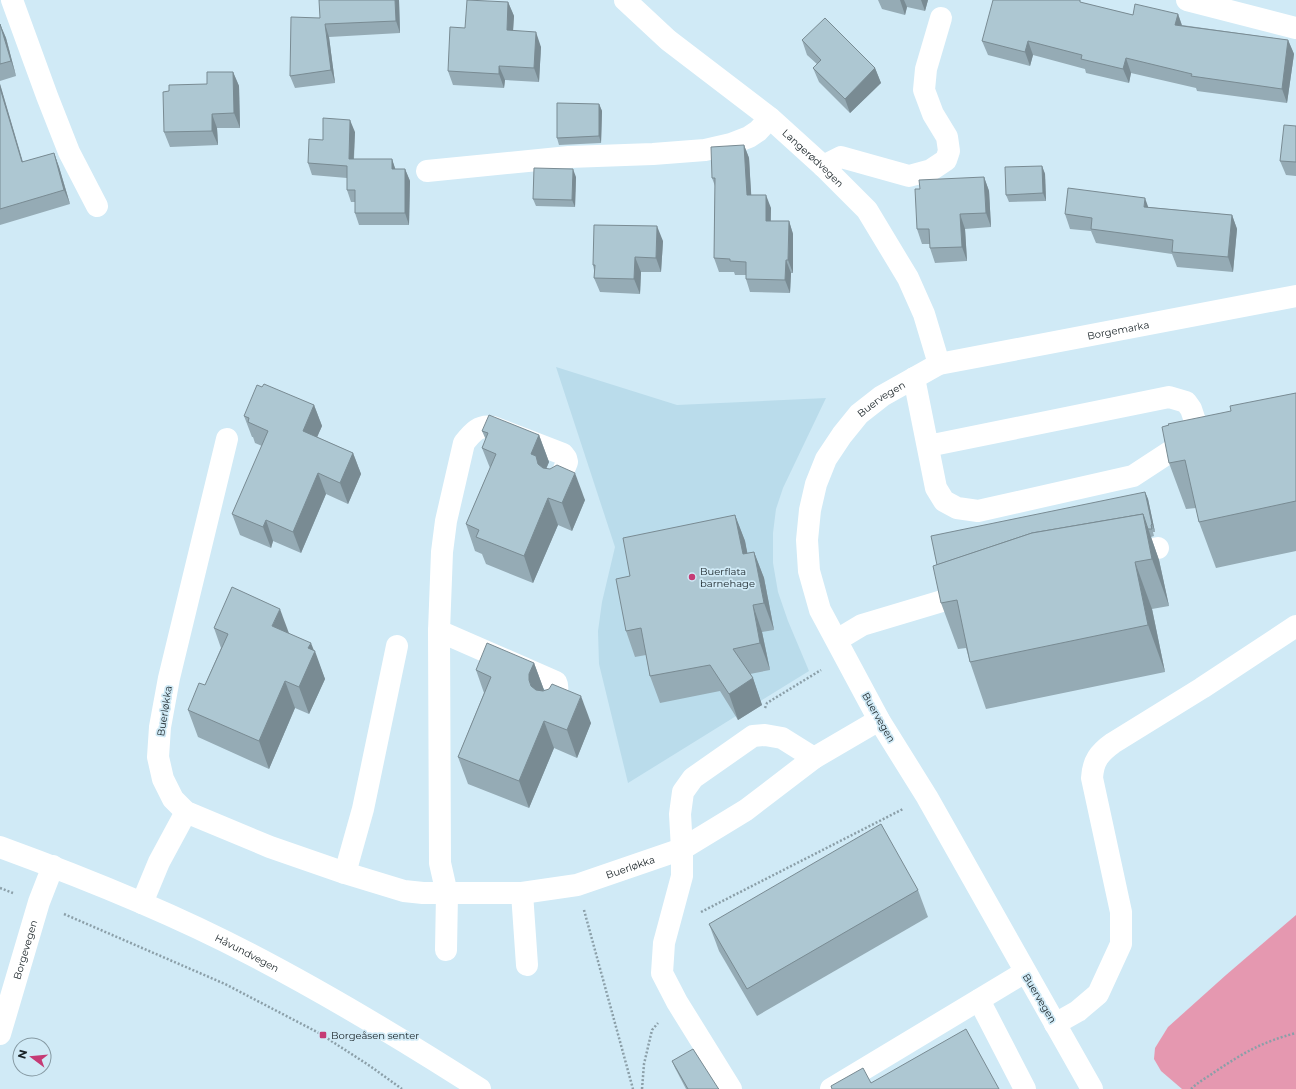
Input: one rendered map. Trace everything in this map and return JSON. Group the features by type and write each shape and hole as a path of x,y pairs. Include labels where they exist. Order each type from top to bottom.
{"street":[{"path":"12,0 47,96 70,152 97,206"},
{"name":"Langerødvegen","path":"625,0 668,40 770,118 824,166 867,210 908,278 924,314 939,364"},
{"path":"1187,0 1296,28"},
{"path":"824,166 841,157 909,176 931,170 946,160 949,151 947,137 933,114 924,90 926,68 941,18"},
{"path":"427,171 568,157 653,154 705,150 731,144 749,137 758,132 770,118"},
{"name":"Borgemarka","path":"939,364 1296,296"},
{"name":"Buervegen","path":"939,364 882,396 859,414 826,458 816,484 810,510 808,540 809,571 820,610 879,720 927,797 1092,1089"},
{"path":"914,378 936,488 944,501 957,508 978,511 1133,476 1188,440 1195,421 1191,409 1186,402 1169,396 928,446"},
{"path":"446,950 446,894 440,863 439,632 442,552 446,521 464,443 478,428 493,426 562,454 566,458 567,462 558,484"},
{"name":"Buerløkka","path":"227,439 169,678 160,727 158,757 163,779 173,799 186,812 270,847 345,873 404,891 446,894 522,893 577,885 682,849 746,810 814,758 879,720"},
{"path":"1106,557 1158,548"},
{"path":"837,640 862,625 939,603 989,586"},
{"path":"1056,1024 1078,1011 1098,994 1121,944 1121,912 1092,778 1092,767 1102,751 1113,743 1202,688 1296,626"},
{"path":"439,632 556,682 558,686 557,692 551,706"},
{"path":"345,873 363,809 397,646"},
{"path":"731,1089 676,1002 662,973 664,943 682,876 680,814 683,792 693,778 753,736 765,735 782,738 814,758"},
{"path":"142,903 159,862 186,812"},
{"name":"Håvundvegen","path":"0,847 53,866 142,903 250,953 345,1005 480,1089"},
{"name":"Borgevegen","path":"0,1034 39,902 53,866"},
{"path":"522,893 527,965"},
{"path":"831,1089 1025,972"},
{"path":"979,1000 1026,1089"}],"path":[{"path":"753,736 767,703 827,666"},
{"path":"668,929 927,797"},
{"path":"577,885 633,1089"},
{"path":"0,888 39,902 225,984 319,1033 402,1089"},
{"path":"642,1089 644,1064 652,1030 676,1002"},
{"path":"1191,1089 1242,1054 1260,1044 1296,1033"}],"shaded area":[{"name":"Buerflata barnehage","path":"556,367 677,405 826,398 783,488 776,509 773,533 773,563 778,592 788,621 809,671 628,783 599,664 598,631 602,602 615,547"},
{"path":"1296,915 1296,1089 1182,1089 1161,1071 1154,1059 1155,1048 1168,1027"}],"building":[{"path":"319,0 395,0 396,21 325,24 331,70 290,76 291,17 320,18"},
{"path":"467,0 508,2 507,30 536,32 534,68 499,66 499,74 448,71 450,27 465,28"},
{"path":"993,0 1080,0 1080,2 1133,15 1135,4 1178,14 1175,25 1288,40 1282,89 1191,76 1192,74 1126,58 1123,69 1081,59 1082,55 1028,41 1025,52 982,41"},
{"path":"825,18 875,68 845,99 813,68 821,60 802,40"},
{"path":"0,24 11,61 0,64"},
{"path":"207,72 233,72 234,113 212,114 212,131 164,132 163,92 169,91 169,85 207,84"},
{"path":"0,88 22,162 54,153 64,190 0,209"},
{"path":"557,103 599,104 599,136 557,138"},
{"path":"323,118 350,120 349,159 392,159 392,169 405,169 405,213 355,213 355,190 347,190 347,166 308,163 309,139 323,140"},
{"path":"1284,125 1296,126 1296,162 1280,161"},
{"path":"744,145 747,195 766,195 766,221 789,221 788,260 786,260 785,280 746,279 746,262 714,258 715,178 712,178 711,147"},
{"path":"1042,166 1043,193 1006,195 1005,167"},
{"path":"534,168 573,169 572,200 533,199"},
{"path":"984,177 986,213 960,214 962,247 930,248 929,229 917,229 915,189 920,189 919,180"},
{"path":"1068,188 1145,198 1144,207 1232,215 1228,257 1172,252 1173,240 1091,229 1092,218 1065,214"},
{"path":"594,225 657,226 656,258 635,257 634,279 594,278"},
{"path":"264,384 314,405 303,431 353,453 340,483 318,473 293,532 266,520 263,527 232,514 268,431 248,422 249,418 244,416 257,385 262,387"},
{"path":"1296,393 1296,501 1199,522 1185,460 1169,463 1162,427 1169,425 1168,424 1231,411 1230,406"},
{"path":"489,415 539,435 531,454 536,456 538,464 543,468 550,469 557,465 575,473 562,503 548,498 524,556 476,537 479,530 466,524 496,454 482,448 488,433 482,431"},
{"path":"1145,492 1152,529 1148,529 1143,514 1032,533 937,565 931,536"},
{"path":"1143,514 1152,559 1135,562 1148,625 970,662 957,600 941,603 933,566 1032,533"},
{"path":"735,515 743,554 754,552 764,603 753,605 760,643 733,649 753,678 729,694 710,665 650,676 641,628 626,631 616,579 630,576 623,538"},
{"path":"232,587 280,609 272,626 311,643 308,648 315,651 299,687 285,681 259,741 188,710 199,683 205,685 228,634 214,628"},
{"path":"487,643 534,663 529,674 529,680 531,686 536,690 543,691 549,689 552,684 581,696 567,730 544,721 519,781 458,757 491,677 476,670"},
{"path":"881,824 918,890 747,989 709,924"},
{"path":"966,1029 999,1089 832,1089 831,1086 863,1068 871,1083"},
{"path":"693,1049 719,1089 688,1089 672,1061"}],"place":[{"name":"Buerflata barnehage","path":"692,577"},
{"name":"Borgeåsen senter","path":"323,1035"}]}
